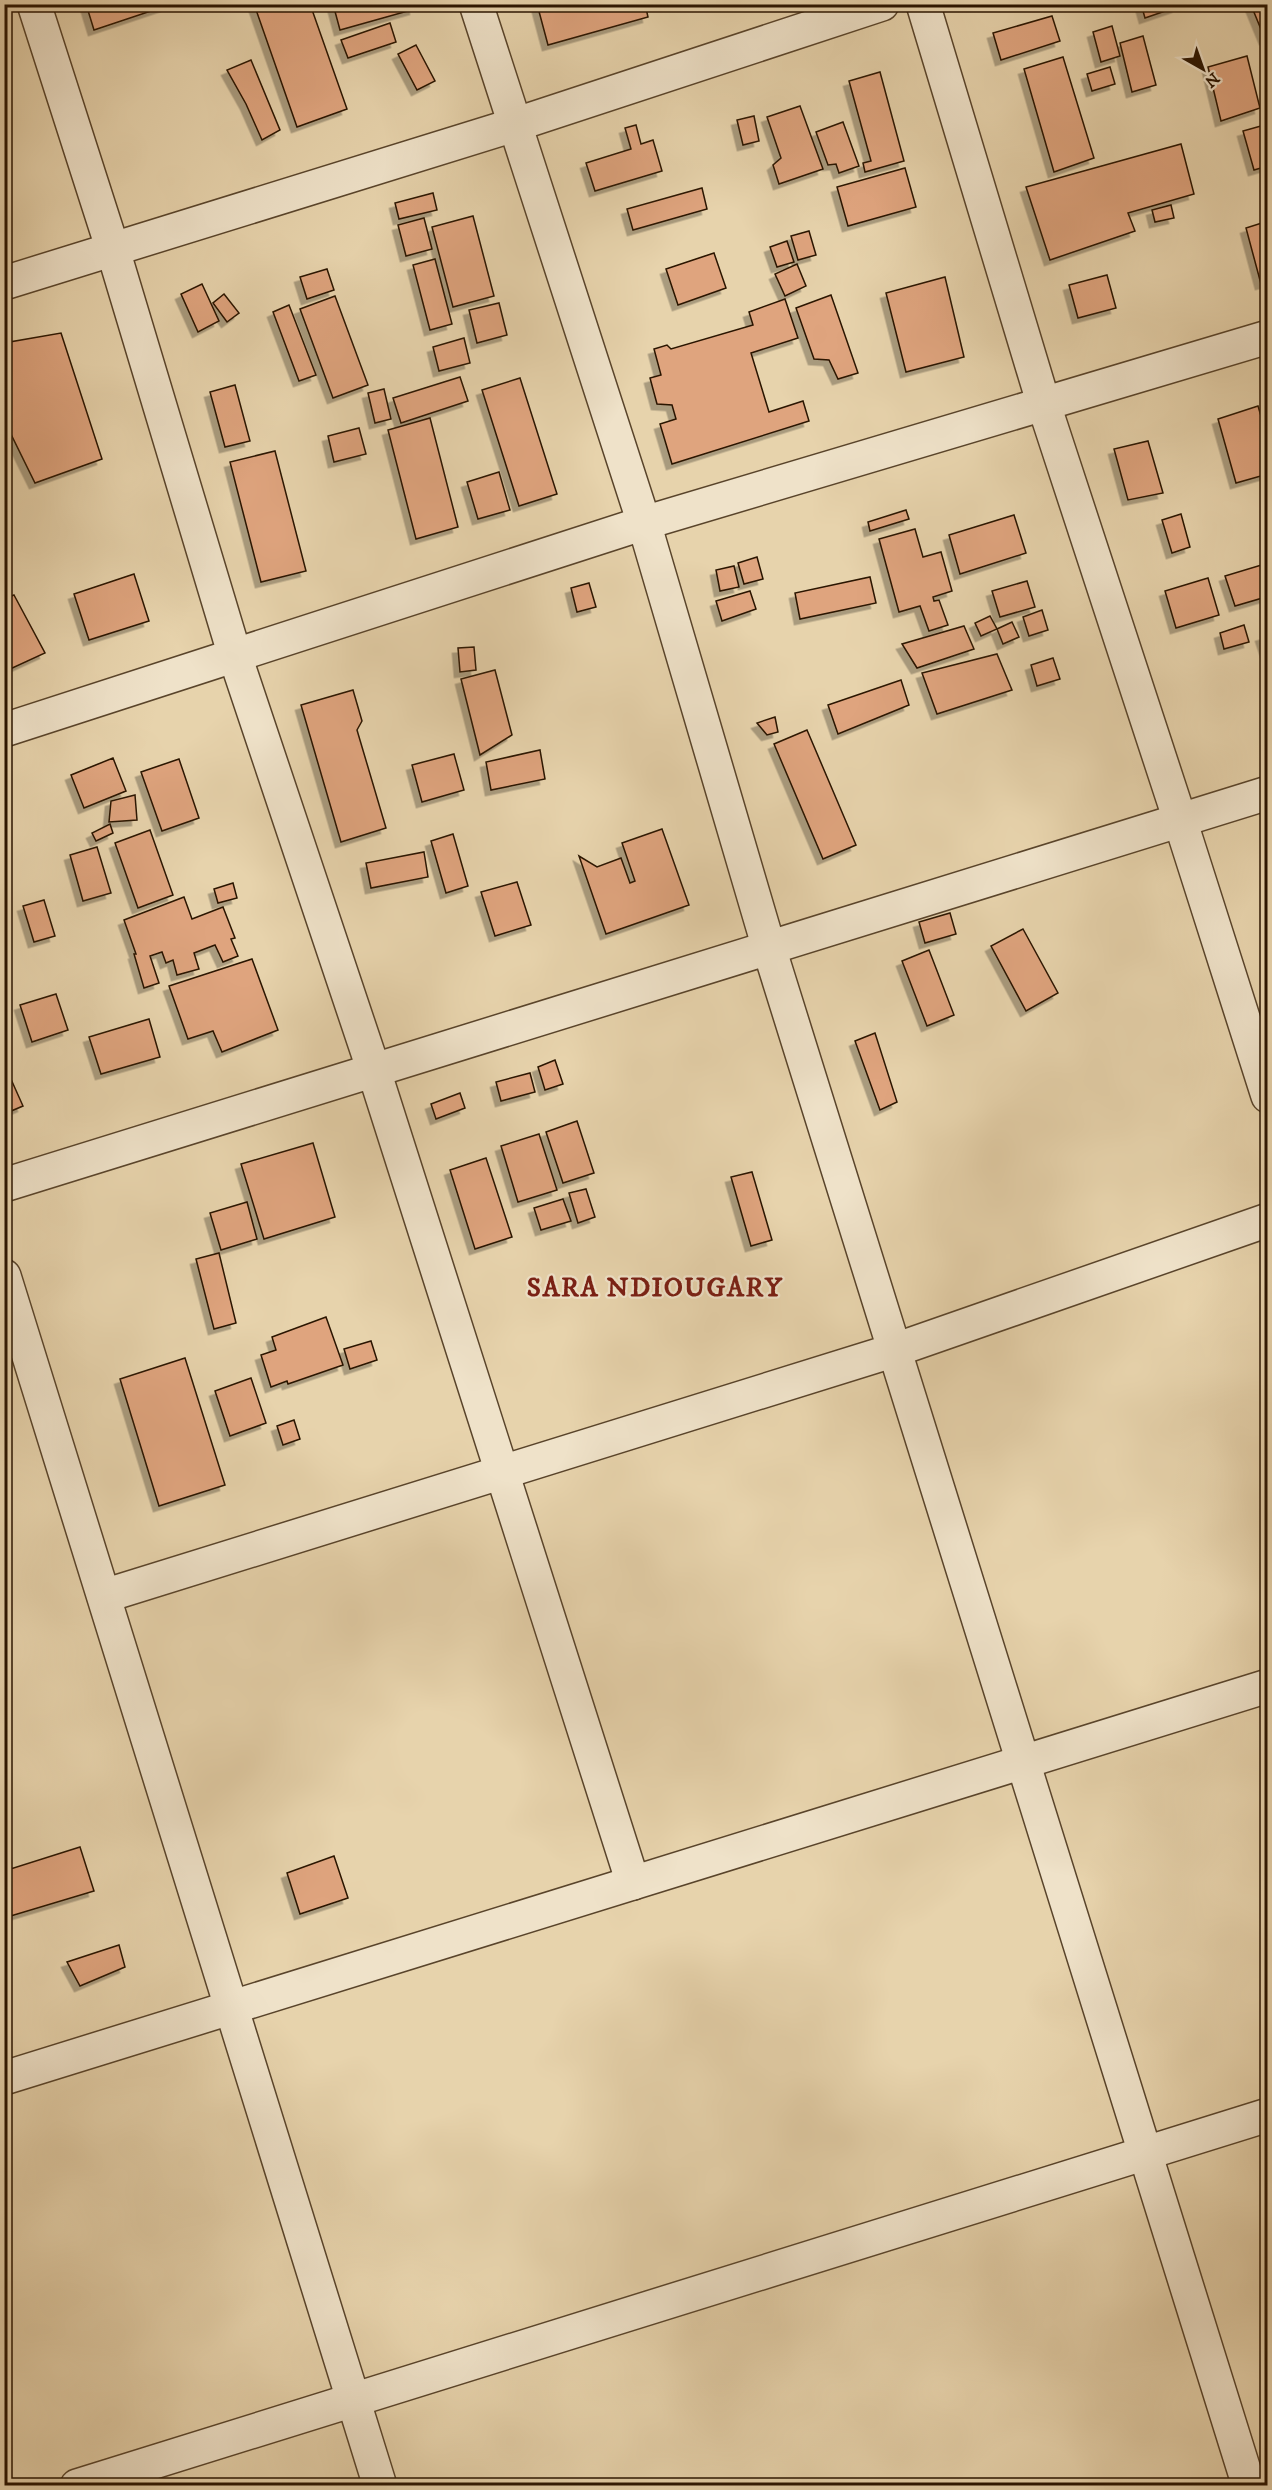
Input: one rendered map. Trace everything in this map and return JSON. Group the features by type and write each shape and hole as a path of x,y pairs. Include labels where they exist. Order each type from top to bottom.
{"street":[{"path":"34,4 113,250 235,656 374,1071 633,1882"},
{"path":"476,4 644,523 769,948 1249,2486"},
{"path":"4,283 514,125 882,4"},
{"path":"922,4 1044,405 1268,1096"},
{"path":"4,730 644,523 1268,337"},
{"path":"4,1185 1268,793"},
{"path":"104,1596 895,1350 1268,1220"},
{"path":"4,1276 380,2486"},
{"path":"4,2078 1268,1686"},
{"path":"77,2486 1268,2115"}],"building":[{"path":"86,4 166,4 166,6 94,30"},
{"path":"254,4 310,4 347,109 297,127"},
{"path":"333,4 414,4 415,9 340,30"},
{"path":"537,4 645,4 648,17 548,45"},
{"path":"1141,4 1176,4 1177,7 1145,18"},
{"path":"1244,4 1268,4 1268,37 1265,39 1251,5"},
{"path":"1052,16 1060,41 1001,60 993,33"},
{"path":"390,23 396,42 348,58 341,40"},
{"path":"1112,26 1120,56 1101,62 1093,32"},
{"path":"1143,36 1156,85 1132,92 1120,43"},
{"path":"416,45 435,81 417,90 398,54"},
{"path":"1247,56 1260,108 1221,121 1208,67"},
{"path":"1063,57 1094,158 1054,172 1024,69"},
{"path":"251,60 280,130 262,140 227,70"},
{"path":"1110,67 1115,84 1092,91 1087,74"},
{"path":"880,72 904,161 865,172 863,163 871,161 849,81"},
{"path":"800,106 823,169 779,184 773,165 781,158 767,117"},
{"path":"754,116 759,141 743,145 737,120"},
{"path":"843,122 859,166 839,173 836,164 828,165 816,132"},
{"path":"1268,124 1268,166 1254,170 1243,131"},
{"path":"636,125 641,144 653,140 662,171 595,191 586,163 631,149 625,128"},
{"path":"1181,144 1194,194 1128,213 1135,231 1050,260 1026,187"},
{"path":"905,168 916,207 848,226 837,187"},
{"path":"702,188 707,209 633,230 627,209"},
{"path":"433,193 437,210 399,219 395,203"},
{"path":"1171,205 1174,218 1155,222 1152,210"},
{"path":"473,216 494,296 453,307 432,227"},
{"path":"424,218 432,249 406,256 398,225"},
{"path":"1268,221 1268,282 1261,284 1246,228"},
{"path":"809,231 816,255 798,260 791,236"},
{"path":"787,241 794,262 777,267 770,247"},
{"path":"714,253 726,288 678,305 666,269"},
{"path":"435,259 452,324 430,330 413,265"},
{"path":"797,264 806,286 785,296 775,274"},
{"path":"327,269 334,290 307,299 300,277"},
{"path":"1107,275 1116,308 1078,318 1069,285"},
{"path":"945,277 964,357 906,372 886,293"},
{"path":"202,284 219,321 198,332 181,294"},
{"path":"224,294 239,313 227,322 213,303"},
{"path":"831,295 858,373 838,379 829,360 814,359 796,308"},
{"path":"335,296 368,385 333,398 300,309"},
{"path":"785,299 798,338 751,353 769,412 803,401 809,421 672,464 660,424 676,419 672,405 657,404 650,378 661,375 654,349 667,345 671,349 753,325 749,312"},
{"path":"499,303 507,335 477,343 469,310"},
{"path":"289,305 316,375 299,381 273,312"},
{"path":"61,333 102,459 35,483 4,420 4,343"},
{"path":"464,338 470,363 439,371 433,347"},
{"path":"460,377 468,401 401,423 393,398"},
{"path":"520,378 557,494 519,506 482,390"},
{"path":"235,385 250,441 225,447 210,392"},
{"path":"384,389 391,419 375,423 368,393"},
{"path":"1258,406 1268,440 1268,474 1236,483 1218,419"},
{"path":"430,418 458,527 416,539 388,430"},
{"path":"359,428 366,454 334,462 328,436"},
{"path":"1148,441 1163,493 1128,500 1114,449"},
{"path":"275,451 306,571 261,582 230,462"},
{"path":"499,472 510,510 478,519 467,482"},
{"path":"906,510 909,519 870,531 868,522"},
{"path":"1181,514 1190,547 1172,553 1162,520"},
{"path":"1014,515 1026,553 960,574 949,535"},
{"path":"915,529 923,557 941,552 952,591 933,597 934,601 939,600 948,625 929,631 920,606 899,612 879,539"},
{"path":"757,557 763,579 744,584 738,563"},
{"path":"1268,563 1268,602 1266,597 1235,606 1225,576"},
{"path":"734,566 739,587 720,591 716,570"},
{"path":"134,574 149,621 89,640 74,594"},
{"path":"870,577 876,603 800,619 795,593"},
{"path":"1208,578 1219,615 1176,628 1165,591"},
{"path":"1027,581 1035,607 1000,617 992,591"},
{"path":"589,583 596,607 577,612 571,588"},
{"path":"750,591 756,609 722,621 716,601"},
{"path":"14,595 45,653 8,670 4,661 4,599"},
{"path":"1042,610 1048,630 1029,636 1023,617"},
{"path":"990,616 997,629 981,636 975,623"},
{"path":"1012,622 1019,637 1003,644 997,629"},
{"path":"1244,625 1249,642 1224,649 1220,633"},
{"path":"964,626 974,649 917,668 902,644"},
{"path":"1268,634 1268,657 1261,636"},
{"path":"474,647 476,670 460,672 458,648"},
{"path":"997,654 1012,690 937,714 922,673"},
{"path":"1053,658 1060,679 1037,686 1031,665"},
{"path":"495,670 512,735 480,755 461,679"},
{"path":"901,680 909,705 838,734 828,705"},
{"path":"353,690 362,721 357,730 386,828 341,842 301,705"},
{"path":"775,717 778,732 767,735 757,723"},
{"path":"807,730 856,845 823,859 774,744"},
{"path":"540,750 545,779 491,790 486,762"},
{"path":"454,754 464,790 422,802 412,765"},
{"path":"113,758 126,791 84,808 71,775"},
{"path":"179,759 199,818 162,831 141,772"},
{"path":"135,795 137,820 109,822 111,801"},
{"path":"110,824 113,833 96,841 92,833"},
{"path":"662,829 689,905 606,934 579,856 597,867 621,858 630,883 635,881 622,843"},
{"path":"150,830 173,895 138,908 115,843"},
{"path":"453,834 468,886 446,893 431,841"},
{"path":"97,847 111,893 83,901 70,855"},
{"path":"424,852 428,877 371,888 366,863"},
{"path":"517,882 531,925 495,936 481,892"},
{"path":"233,883 237,898 218,903 214,889"},
{"path":"184,897 192,919 223,907 235,938 231,939 238,956 223,962 215,945 194,953 199,969 177,975 173,960 166,963 162,952 150,956 159,983 144,988 134,954 136,954 124,920"},
{"path":"44,900 55,936 34,942 23,906"},
{"path":"950,913 956,934 925,943 919,922"},
{"path":"1023,929 1058,993 1026,1011 991,946"},
{"path":"4,935 9,949 4,950"},
{"path":"929,950 954,1015 927,1026 902,961"},
{"path":"252,959 278,1030 222,1052 213,1031 188,1039 169,986"},
{"path":"56,994 68,1030 32,1042 20,1005"},
{"path":"149,1019 160,1057 101,1074 89,1037"},
{"path":"875,1033 897,1102 880,1110 855,1041"},
{"path":"555,1060 563,1084 545,1090 538,1067"},
{"path":"530,1073 535,1092 501,1101 496,1082"},
{"path":"10,1077 23,1106 4,1114 4,1079"},
{"path":"460,1093 465,1108 436,1119 431,1104"},
{"path":"577,1121 594,1173 563,1183 546,1132"},
{"path":"539,1134 557,1190 518,1202 501,1146"},
{"path":"313,1143 335,1217 264,1239 241,1164"},
{"path":"486,1158 512,1237 475,1249 450,1170"},
{"path":"752,1172 772,1240 751,1246 731,1177"},
{"path":"586,1189 595,1217 578,1223 569,1193"},
{"path":"563,1199 571,1221 541,1230 534,1208"},
{"path":"247,1202 257,1239 221,1250 210,1213"},
{"path":"219,1253 236,1323 214,1329 196,1259"},
{"path":"326,1317 343,1365 288,1384 287,1381 271,1387 261,1355 276,1350 272,1337"},
{"path":"371,1341 377,1360 350,1369 344,1349"},
{"path":"185,1358 225,1485 159,1506 120,1379"},
{"path":"251,1378 266,1423 230,1436 215,1391"},
{"path":"294,1420 300,1439 283,1445 277,1426"},
{"path":"80,1847 94,1891 4,1918 4,1871"},
{"path":"334,1856 348,1898 300,1914 287,1873"},
{"path":"119,1945 125,1967 80,1986 67,1962"}],"district":[{"name":"SARA NDIOUGARY","path":"655,1287"}]}
